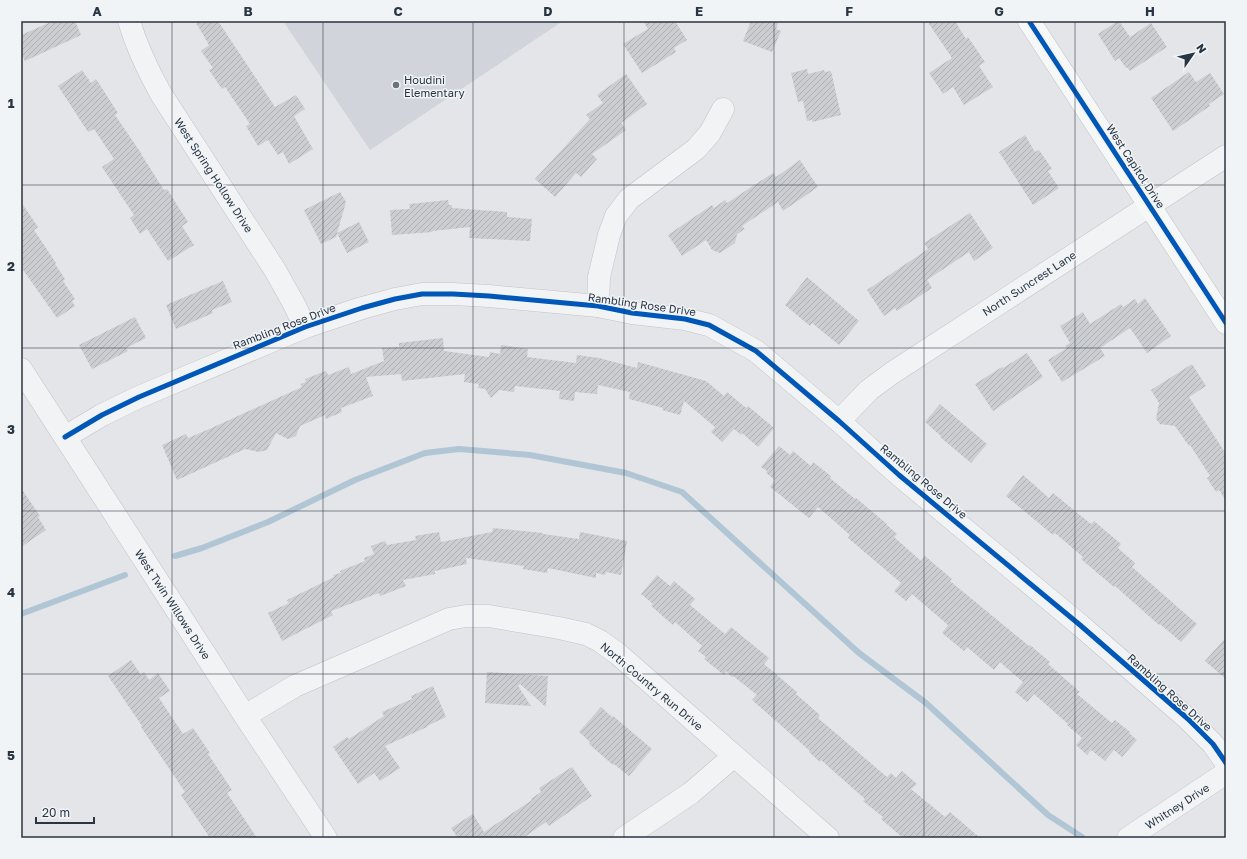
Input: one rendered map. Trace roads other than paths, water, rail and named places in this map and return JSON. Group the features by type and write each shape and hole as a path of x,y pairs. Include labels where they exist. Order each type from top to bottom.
{"street":[{"name":"West Spring Hollow Drive","path":"129,21 146,67 161,94 275,270 305,326"},
{"name":"West Capitol Drive","path":"1029,21 1226,323"},
{"path":"598,306 599,277 609,235 616,216 629,199 696,149 710,133 723,109"},
{"name":"North Suncrest Lane","path":"839,421 869,390 892,373 1226,156"},
{"name":"Rambling Rose Drive","path":"65,437 102,415 139,397 305,326 394,299 422,294 489,296 598,306 632,313 685,319 709,324 756,351 839,421 899,475 1080,625 1188,719 1214,744 1226,763"},
{"name":"West Twin Willows Drive","path":"21,369 245,716 326,838"},
{"name":"North Country Run Drive","path":"245,716 295,686 449,619 466,616 489,616 586,634 600,641 618,654 828,838"},
{"path":"624,838 691,793 734,756"},
{"name":"Whitney Drive","path":"1128,838 1226,773"}],"waterway":[{"path":"175,556 202,548 268,522 355,480 425,453 459,449 530,455 626,473 682,492 859,653 926,703 1048,815 1082,837"},
{"path":"21,614 125,575"}],"place":[{"name":"Houdini Elementary","path":"396,85"}]}
